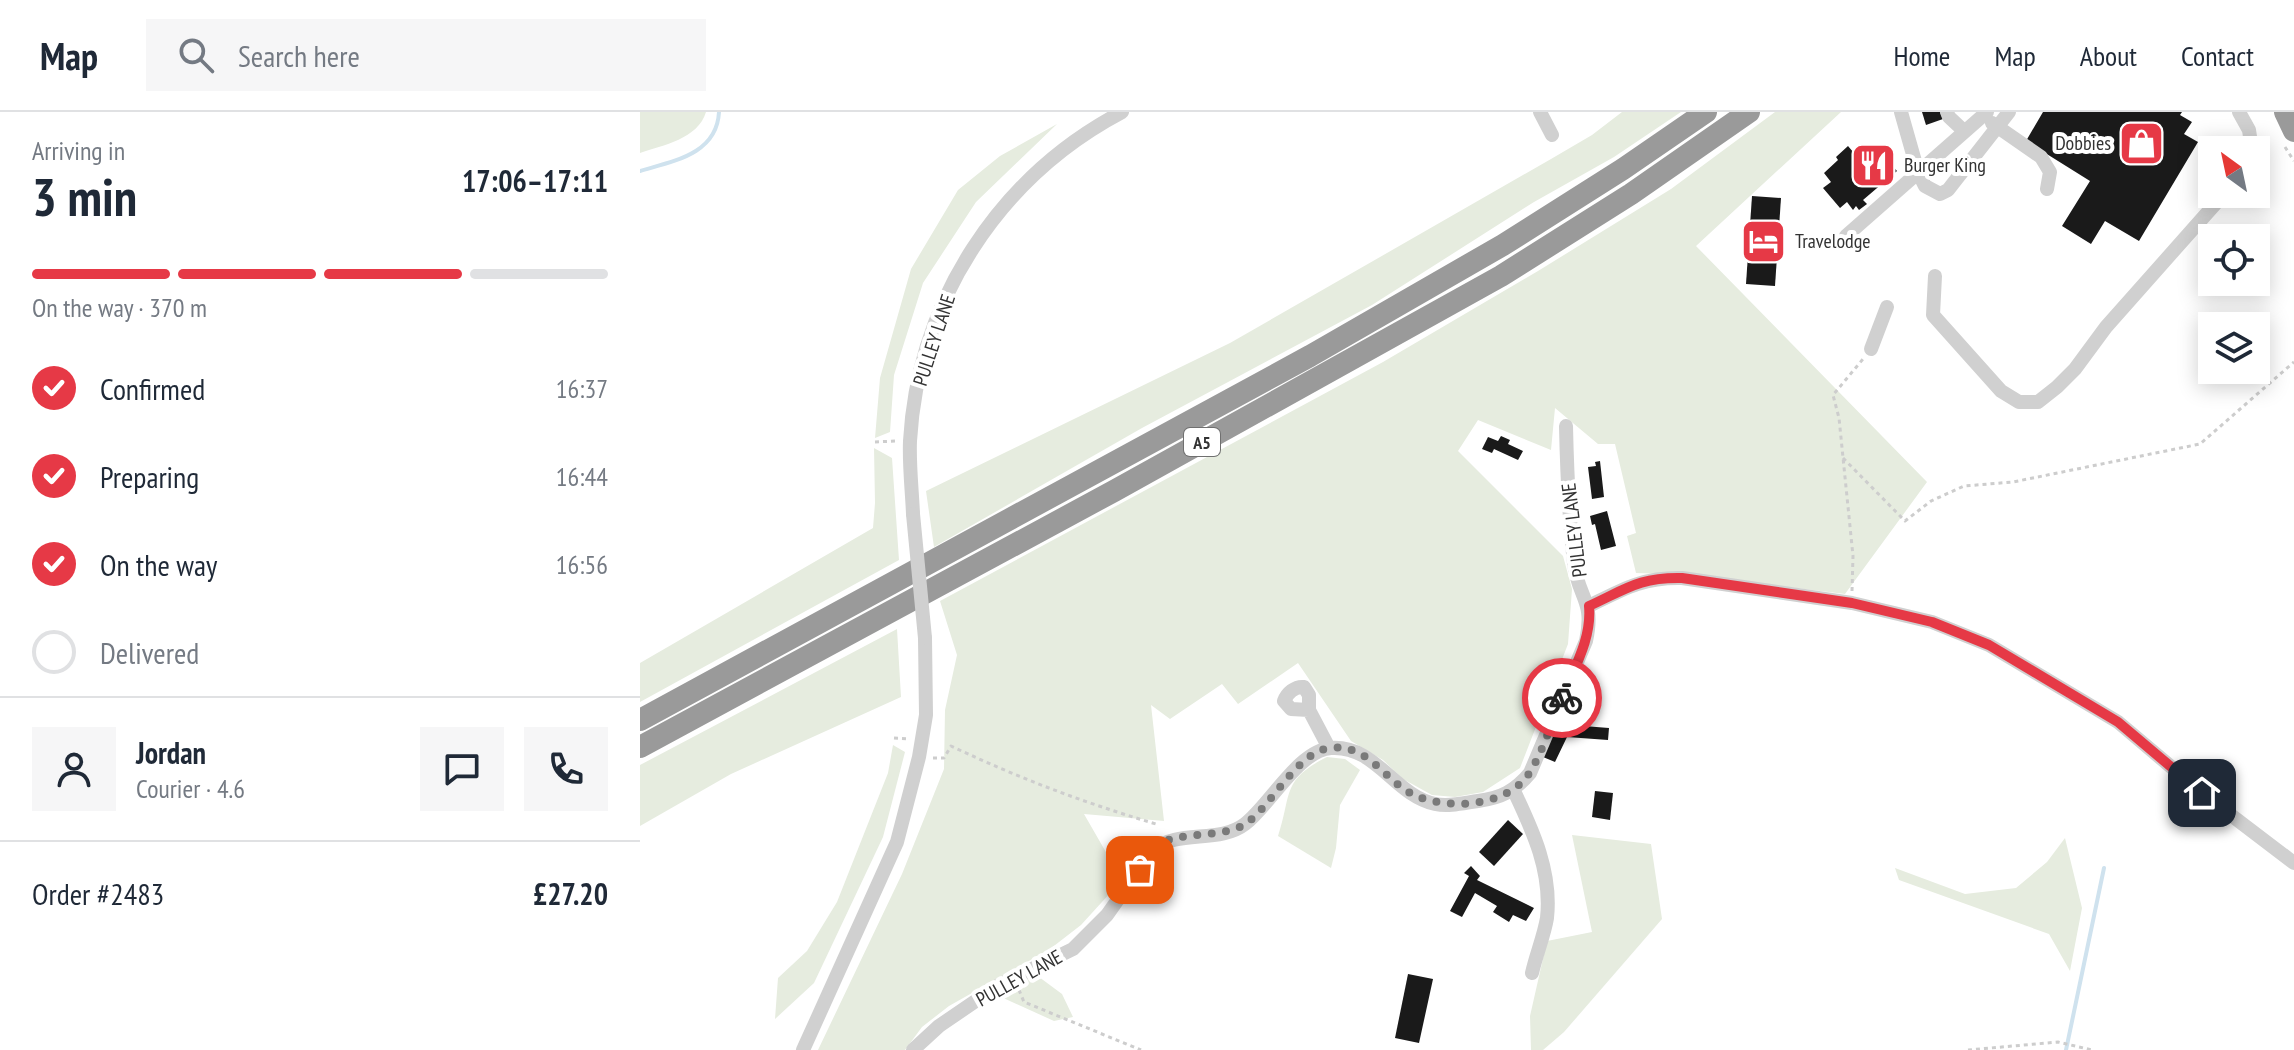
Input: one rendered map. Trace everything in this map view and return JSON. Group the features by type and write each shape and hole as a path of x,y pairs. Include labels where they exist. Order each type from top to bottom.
{"highway":[{"name":"A5","path":"640,720 1310,356 1503,245 1706,112"},
{"name":"A5","path":"640,747 1114,491 1501,276 1631,194 1749,112"},
{"path":"2285,112 2294,131"}],"street":[{"name":"PULLEY LANE","path":"803,1050 897,842 919,757 926,715 925,638 913,514 910,441 915,397 943,301 979,235 1005,204 1038,170 1095,126 1122,112"},
{"path":"1540,112 1552,135"},
{"path":"1901,112 1918,172 1925,186 1940,194 1948,190 2009,112"},
{"path":"1947,112 1964,131"},
{"path":"2239,112 2250,136"},
{"path":"1846,236 1983,114 2041,157 2050,172 2047,189"},
{"path":"1935,276 1933,315 2001,391 2019,402 2038,402 2075,369 2106,327 2212,208"},
{"path":"1871,349 1887,307"},
{"name":"PULLEY LANE","path":"1514,791 1530,773 1586,641 1590,621 1589,606 1574,567 1566,426"},
{"path":"1589,606 1633,583 1658,577 1682,578 1852,603 1932,622 1989,645 2118,722 2202,793 2294,863"},
{"path":"1309,710 1329,748"},
{"path":"1160,834 1225,832 1244,825 1303,763 1329,748 1363,753 1403,789 1438,804 1457,805 1492,799 1514,791 1537,838 1546,882 1547,919 1532,973"},
{"name":"PULLEY LANE","path":"913,1050 939,1026 1015,977 1073,949 1107,915 1153,850 1160,834"}],"path":[{"path":"1852,603 1853,556 1839,418 1833,395 1871,349"},
{"path":"1843,458 1905,521 1931,501 1964,486 2013,482 2200,444 2294,362"},
{"path":"919,757 944,758 951,746 1022,779 1156,824 1160,834"},
{"path":"1015,977 1024,1002 1141,1050"},
{"path":"1968,1050 2058,1042 2092,1050"}],"shaded area":[{"path":"640,112 706,112 696,129 688,135 640,153"},
{"path":"1622,112 1681,112 1614,157 1534,202 1372,305 1142,428 934,547 926,491 1230,343 1592,135"},
{"path":"1775,112 1841,112 1696,246 1927,482 1845,594 1692,575 1636,573 1627,536 1636,533 1615,444 1598,444 1555,408 1551,450 1478,420 1458,451 1563,556 1572,589 1568,644 1520,768 1483,792 1455,797 1432,795 1403,779 1383,760 1351,741 1298,663 1238,704 1222,684 1170,719 1151,705 1164,821 1084,814 1122,880 1081,925 1050,949 949,1006 922,1027 905,1050 818,1050 902,874 944,769 945,710 957,655 940,601 1383,362 1671,189"},
{"path":"1057,124 976,202 923,283 894,375 890,432 875,438 880,378 911,269 958,190 1000,156"},
{"path":"874,448 892,458 899,560 640,702 640,663 873,528"},
{"path":"897,629 901,697 731,774 640,826 640,765"},
{"path":"893,745 905,752 883,837 814,983 775,1019 778,978 807,951 837,902 888,773"},
{"path":"1327,757 1345,759 1360,770 1340,805 1331,868 1278,836 1290,789 1302,773"},
{"path":"1572,835 1651,844 1662,919 1564,1032 1543,1050 1531,1050 1530,1016 1547,941 1592,932"},
{"path":"2065,838 2082,908 2070,971 2049,934 1899,880 1895,868 1965,894 2016,888 2047,862"},
{"path":"1035,974 1062,994 1073,1017 1054,1021 999,996"}],"building":[{"path":"1922,112 1940,112 1943,119 1926,125"},
{"path":"2043,112 2182,112 2180,115 2192,122 2184,134 2198,142 2139,241 2105,221 2091,244 2062,226 2090,181 2026,141"},
{"path":"1874,145 1897,171 1863,200 1867,204 1859,210 1856,206 1853,210 1847,202 1840,208 1823,188 1831,182 1824,173 1848,146 1859,159"},
{"name":"Travelodge","path":"1752,196 1781,198 1775,286 1746,284"},
{"path":"1501,436 1510,440 1508,444 1523,451 1518,460 1494,449 1492,453 1482,449 1488,437 1498,441"},
{"path":"1600,461 1604,497 1592,499 1588,467 1596,466 1595,462"},
{"path":"1607,511 1616,546 1601,550 1590,516"},
{"path":"1558,724 1609,728 1608,740 1567,737 1555,762 1543,757"},
{"path":"1595,791 1613,793 1610,820 1592,817"},
{"path":"1508,820 1523,834 1494,866 1479,852"},
{"path":"1471,866 1480,876 1477,880 1534,908 1526,921 1513,915 1509,922 1493,912 1497,906 1475,893 1462,917 1450,911 1469,876 1464,873"},
{"path":"1408,974 1433,979 1419,1043 1395,1038"}],"waterway":[{"path":"640,171 692,154 711,138 719,112"},
{"path":"2066,1050 2104,868"}],"way so far":[{"path":"1140,870 1153,850 1163,842 1225,832 1244,825 1303,763 1329,748 1363,753 1403,789 1438,804 1457,805 1492,799 1514,791 1530,773 1562,698"}],"place":[{"name":"Dobbies","path":"2142,143"},
{"name":"Burger King","path":"1873,165"},
{"name":"Travelodge","path":"1764,241"}],"route":[{"path":"1562,698 1586,641 1589,606 1633,583 1658,577 1682,578 1852,603 1932,622 1989,645 2118,722 2202,793"}]}
